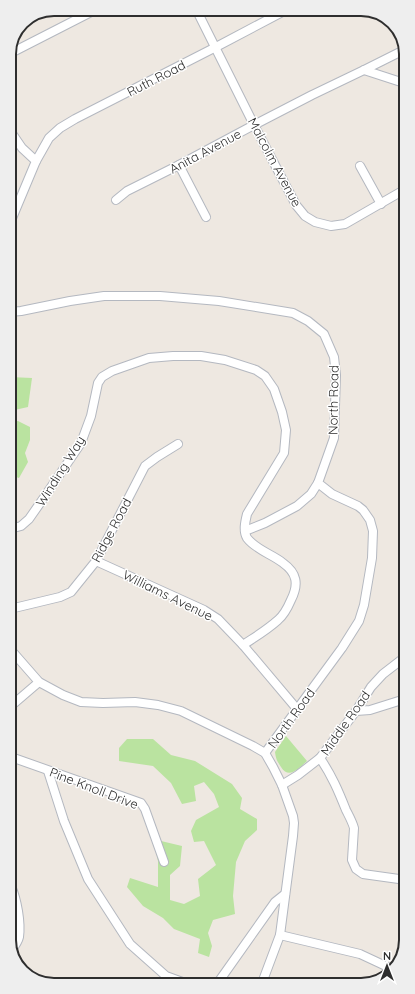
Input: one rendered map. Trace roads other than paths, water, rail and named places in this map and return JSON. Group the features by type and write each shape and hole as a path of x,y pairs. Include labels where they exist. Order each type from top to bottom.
{"street":[{"path":"16,50 81,16"},
{"name":"Malcolm Avenue","path":"200,16 296,205 305,216 315,222 332,226 345,224 399,193"},
{"name":"Ruth Road","path":"36,161 50,138 60,128 275,16"},
{"name":"Anita Avenue","path":"116,200 127,191 312,95 399,53"},
{"path":"364,70 399,83"},
{"path":"16,139 22,148 36,161 16,209"},
{"path":"179,165 206,217"},
{"path":"360,166 381,204"},
{"name":"North Road","path":"16,311 104,296 160,296 227,302 293,313 308,321 324,334 334,357 336,375 334,438 318,483 332,494 358,506 367,515 373,531 372,558 364,605 359,621 342,648 265,753"},
{"name":"Winding Way","path":"16,527 21,526 29,519 81,443 91,416 98,383 102,377 112,371 150,358 202,356 225,360 256,370 265,376 274,389 282,412 286,430 284,453 248,514 245,522 245,531"},
{"name":"Ridge Road","path":"16,608 60,597 71,592 96,561 145,466 178,444"},
{"path":"243,645 279,619 290,604 296,587 296,580 290,569 282,562 253,544 247,537 245,531 265,523 297,506 311,494 318,483"},
{"name":"Williams Avenue","path":"96,561 204,610 218,619 243,645 297,709"},
{"path":"16,656 39,682 63,695 81,702 103,704 135,702 181,710 265,753 282,785 294,823 280,936 264,978"},
{"name":"Middle Road","path":"282,785 320,758 356,712 370,687 399,662"},
{"path":"16,702 39,682"},
{"path":"356,712 370,710 399,701"},
{"path":"320,758 330,772 338,788 354,828 352,860 356,869 363,874 399,879"},
{"name":"Pine Knoll Drive","path":"16,759 141,803 145,809 164,862"},
{"path":"48,771 64,821 88,879 130,944 166,976 172,978"},
{"path":"221,978 275,902 285,894"},
{"path":"16,903 19,918 19,938 16,943"},
{"path":"280,936 360,954 388,967"}]}
